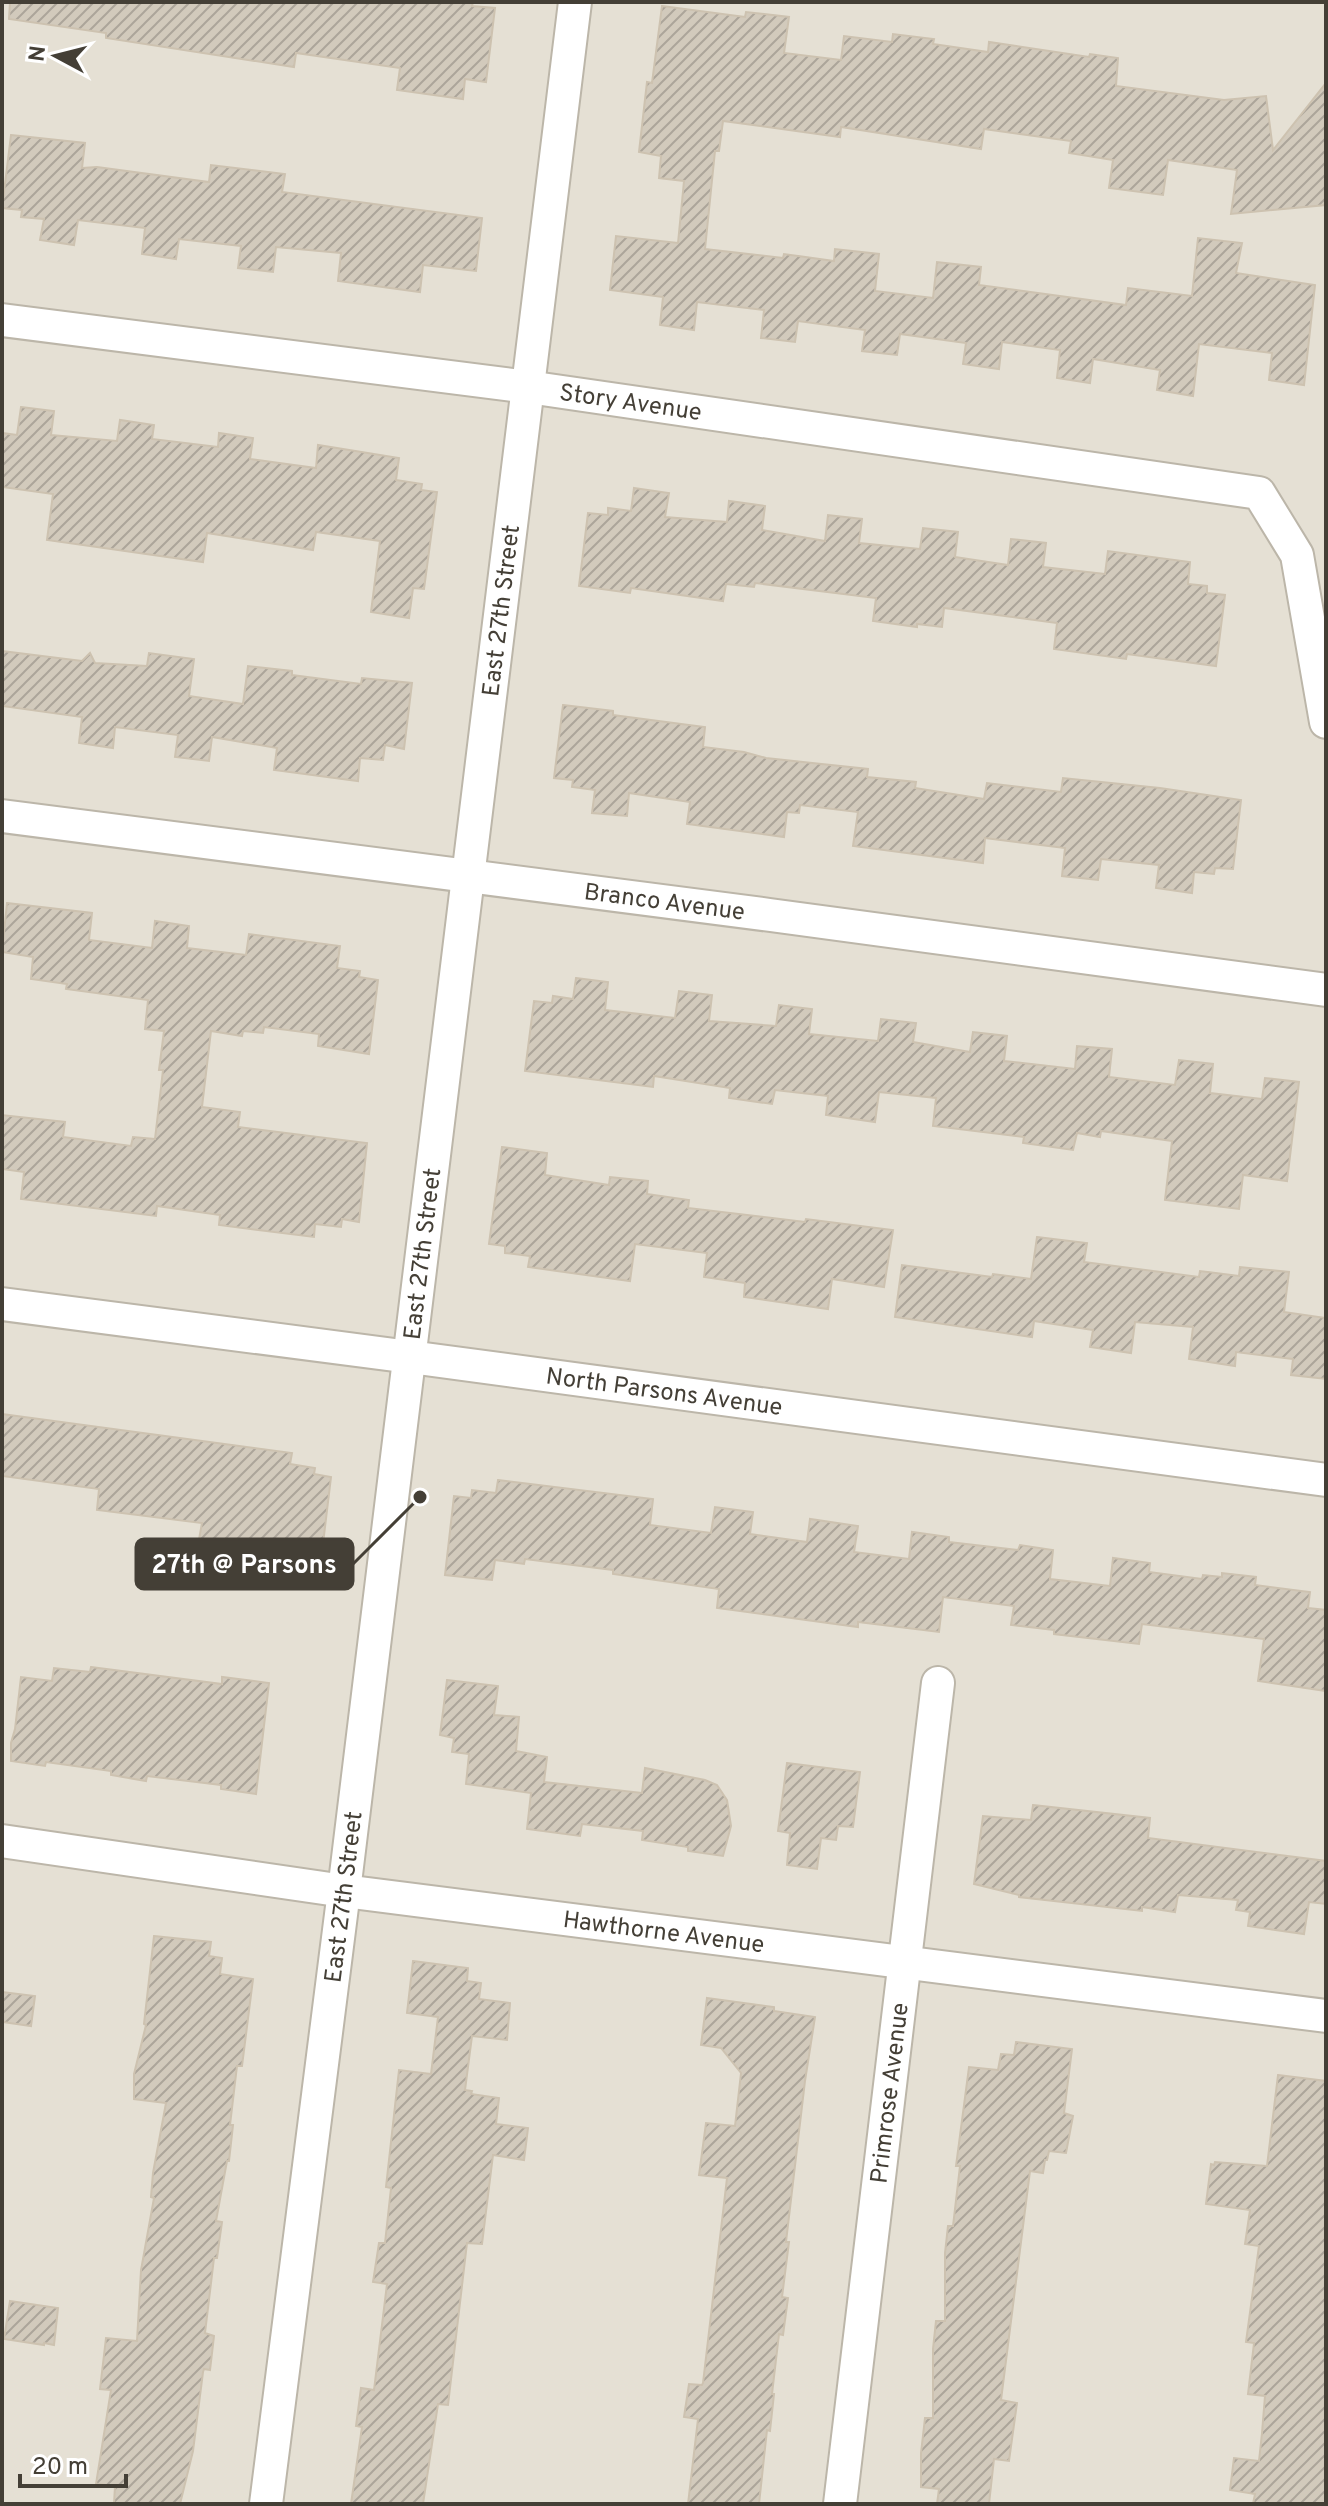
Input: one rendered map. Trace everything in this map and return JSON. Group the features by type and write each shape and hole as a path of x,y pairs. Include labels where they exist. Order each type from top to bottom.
{"street":[{"name":"East 27th Street","path":"266,2504 575,2"},
{"name":"Story Avenue","path":"2,320 528,387 1259,493 1297,555 1326,722"},
{"name":"Branco Avenue","path":"2,816 1326,990"},
{"name":"North Parsons Avenue","path":"2,1304 1326,1480"},
{"name":"Primrose Avenue","path":"840,2504 938,1683"},
{"name":"Hawthorne Avenue","path":"2,1841 344,1891 1326,2016"}],"shaded area":[{"path":"2,2 1326,2 1326,2504 2,2504"}],"building":[{"path":"10,2 473,2 472,6 495,8 486,82 465,79 463,99 397,90 400,68 296,53 294,67 106,38 106,33 9,19"},
{"path":"662,6 745,17 746,12 789,17 784,53 841,60 844,36 892,42 893,34 934,39 933,44 988,52 989,42 1089,57 1090,54 1118,58 1116,86 1224,100 1266,96 1273,150 1326,83 1326,205 1231,214 1237,170 1168,160 1163,195 1109,188 1113,160 1069,153 1071,141 984,129 981,149 841,127 840,137 723,121 719,151 715,151 705,249 834,261 835,249 879,254 875,291 933,298 937,262 981,267 979,285 1126,305 1128,288 1192,296 1198,238 1242,243 1236,273 1315,285 1304,385 1269,380 1272,353 1199,344 1193,396 1157,390 1160,370 1093,359 1090,383 1057,378 1060,350 1002,342 999,369 963,364 966,343 900,334 897,355 862,351 865,330 798,321 795,342 761,338 764,310 697,302 694,330 660,325 663,297 610,290 616,236 678,243 684,181 659,178 661,156 639,152 647,82 652,83"},
{"path":"11,135 85,143 82,168 97,167 209,182 211,165 285,174 282,192 482,218 476,271 423,265 420,292 338,281 341,253 276,247 273,272 238,268 241,246 179,239 176,259 142,254 145,228 78,220 74,245 40,240 44,219 21,217 22,210 2,208"},
{"path":"21,407 54,411 51,435 117,441 120,420 154,425 152,439 218,447 219,433 253,438 250,459 316,468 318,445 399,458 396,480 422,484 421,490 437,492 424,589 413,588 409,618 371,612 380,541 316,532 313,550 207,533 203,562 47,540 53,494 2,487 2,433 17,435"},
{"path":"634,488 669,493 665,517 727,522 729,501 765,506 762,530 825,541 828,515 862,519 859,543 920,549 923,528 958,532 955,557 1008,565 1011,539 1046,543 1043,567 1105,574 1108,551 1190,562 1188,584 1207,586 1207,593 1225,595 1216,666 1127,654 1126,659 1054,649 1057,623 944,608 942,627 873,621 876,598 755,583 754,587 726,584 723,601 631,588 630,593 579,586 588,513 608,515 608,508 631,511"},
{"path":"2,651 82,661 90,653 95,663 147,666 149,653 194,659 189,696 243,704 248,666 361,684 362,678 412,683 404,749 385,745 383,760 360,758 358,781 274,770 277,748 212,737 209,761 175,757 178,735 115,727 113,748 79,743 82,717 2,706"},
{"path":"563,705 705,727 703,747 766,758 868,769 867,777 916,782 915,788 984,799 987,783 1061,792 1063,778 1241,800 1233,869 1215,868 1214,874 1194,872 1192,893 1156,888 1159,865 1101,859 1098,880 1062,876 1065,848 985,838 983,863 853,846 858,812 800,805 799,813 787,812 784,837 687,824 690,802 629,793 627,816 592,813 595,790 572,787 573,780 554,778"},
{"path":"7,903 92,913 89,940 152,948 155,921 189,926 187,948 246,955 249,934 340,946 337,968 360,971 359,977 378,980 369,1054 318,1046 319,1034 264,1027 263,1033 243,1031 242,1036 211,1031 202,1107 240,1112 238,1127 367,1143 359,1222 342,1219 341,1227 315,1224 314,1237 219,1225 220,1215 157,1206 156,1216 21,1199 24,1172 2,1169 2,1115 65,1122 63,1137 131,1146 133,1137 155,1139 164,1031 145,1029 148,1000 66,989 67,984 31,979 33,957 2,952"},
{"path":"576,978 608,982 605,1010 675,1018 679,991 712,995 709,1021 776,1026 779,1005 812,1009 809,1034 878,1041 881,1019 916,1023 913,1042 970,1052 973,1032 1007,1036 1004,1061 1075,1069 1077,1046 1112,1049 1109,1077 1175,1085 1179,1060 1213,1064 1210,1093 1262,1099 1265,1078 1299,1082 1287,1181 1243,1175 1239,1209 1165,1200 1172,1141 1101,1131 1100,1137 1077,1133 1073,1150 1023,1143 1024,1137 933,1126 936,1098 879,1092 875,1122 826,1115 828,1096 775,1090 772,1104 729,1098 730,1088 654,1076 653,1087 525,1071 534,1001 552,1003 553,996 573,999"},
{"path":"502,1147 547,1153 545,1175 609,1185 610,1177 648,1181 647,1194 689,1200 688,1208 893,1230 884,1287 832,1279 828,1309 744,1297 745,1283 704,1277 707,1253 635,1244 630,1281 528,1267 530,1256 505,1253 505,1246 489,1244"},
{"path":"1037,1237 1087,1243 1084,1262 1199,1277 1200,1271 1239,1276 1240,1267 1289,1272 1284,1312 1326,1318 1326,1379 1291,1375 1293,1359 1236,1352 1235,1366 1189,1359 1193,1327 1135,1322 1131,1353 1090,1347 1093,1330 1034,1321 1032,1337 895,1317 902,1265 1031,1279"},
{"path":"2,1414 292,1453 290,1464 315,1468 314,1474 331,1477 322,1552 248,1541 242,1587 192,1578 202,1523 97,1510 99,1489 2,1476"},
{"path":"498,1480 653,1499 650,1525 711,1533 715,1507 753,1512 750,1534 807,1542 810,1519 858,1526 854,1552 909,1559 912,1532 949,1537 949,1542 1018,1550 1020,1545 1053,1550 1050,1579 1110,1586 1113,1558 1150,1563 1149,1572 1202,1579 1203,1575 1222,1577 1222,1573 1256,1577 1255,1585 1310,1592 1308,1608 1326,1610 1326,1691 1258,1681 1264,1639 1142,1624 1139,1644 1054,1634 1054,1630 1011,1625 1014,1606 943,1597 939,1632 858,1622 858,1627 717,1608 719,1589 613,1574 613,1570 525,1559 524,1564 495,1560 492,1580 445,1575 454,1496 471,1498 472,1490 496,1493"},
{"path":"91,1667 222,1684 222,1677 269,1683 256,1794 221,1789 221,1785 147,1776 146,1781 111,1775 111,1771 46,1762 45,1766 11,1761 21,1677 52,1681 54,1668 90,1672"},
{"path":"447,1680 498,1686 494,1715 519,1717 516,1751 547,1757 544,1782 642,1793 645,1768 717,1785 727,1800 731,1826 723,1856 642,1840 643,1831 582,1824 580,1836 527,1829 531,1793 466,1784 469,1754 452,1752 454,1738 440,1735"},
{"path":"787,1763 860,1772 853,1827 838,1826 836,1840 821,1838 817,1869 787,1865 790,1833 778,1831"},
{"path":"1033,1805 1150,1818 1148,1838 1326,1861 1326,1904 1309,1902 1304,1934 1248,1926 1250,1912 1236,1910 1238,1900 1178,1895 1175,1912 1142,1907 1142,1911 1019,1897 974,1884 983,1816 1031,1820"},
{"path":"154,1936 211,1942 209,1956 222,1958 220,1974 253,1979 242,2066 237,2066 229,2161 216,2221 222,2222 217,2258 214,2258 205,2333 214,2336 210,2370 204,2369 203,2372 193,2451 180,2504 114,2504 115,2486 96,2484 111,2390 100,2389 106,2338 137,2341 141,2270 154,2198 151,2197 153,2173 166,2103 134,2099 134,2074 146,2025"},
{"path":"413,1961 468,1968 467,1981 481,1983 479,1999 510,2003 507,2040 472,2036 465,2090 472,2091 471,2094 499,2098 496,2124 528,2128 524,2160 493,2155 482,2244 467,2243 448,2405 438,2404 423,2504 351,2504 362,2427 356,2426 361,2388 374,2390 387,2284 373,2282 379,2243 385,2243 391,2188 386,2187 399,2070 431,2074 438,2017 407,2013"},
{"path":"2,1992 35,1996 31,2026 2,2022"},
{"path":"707,1998 774,2007 774,2011 815,2017 786,2242 789,2242 782,2297 788,2298 783,2335 779,2334 759,2504 688,2504 698,2419 684,2417 689,2384 703,2383 727,2178 699,2175 706,2123 735,2126 741,2073 721,2048 701,2045"},
{"path":"1016,2042 1072,2049 1064,2113 1073,2116 1066,2153 1049,2151 1043,2173 1030,2171 1001,2400 1017,2403 1009,2461 994,2459 989,2504 937,2504 939,2489 921,2487 921,2453 925,2418 933,2418 933,2349 936,2321 945,2321 945,2253 948,2226 953,2226 960,2166 956,2166 969,2067 998,2070 1001,2054 1014,2055"},
{"path":"1278,2075 1326,2081 1326,2504 1253,2504 1255,2494 1230,2490 1234,2458 1259,2461 1265,2396 1248,2394 1254,2343 1246,2342 1259,2246 1245,2244 1250,2210 1206,2204 1211,2164 1267,2166"},
{"path":"10,2301 58,2308 54,2345 4,2339"}],"place":[{"name":"27th @ Parsons","path":"420,1497"}]}
